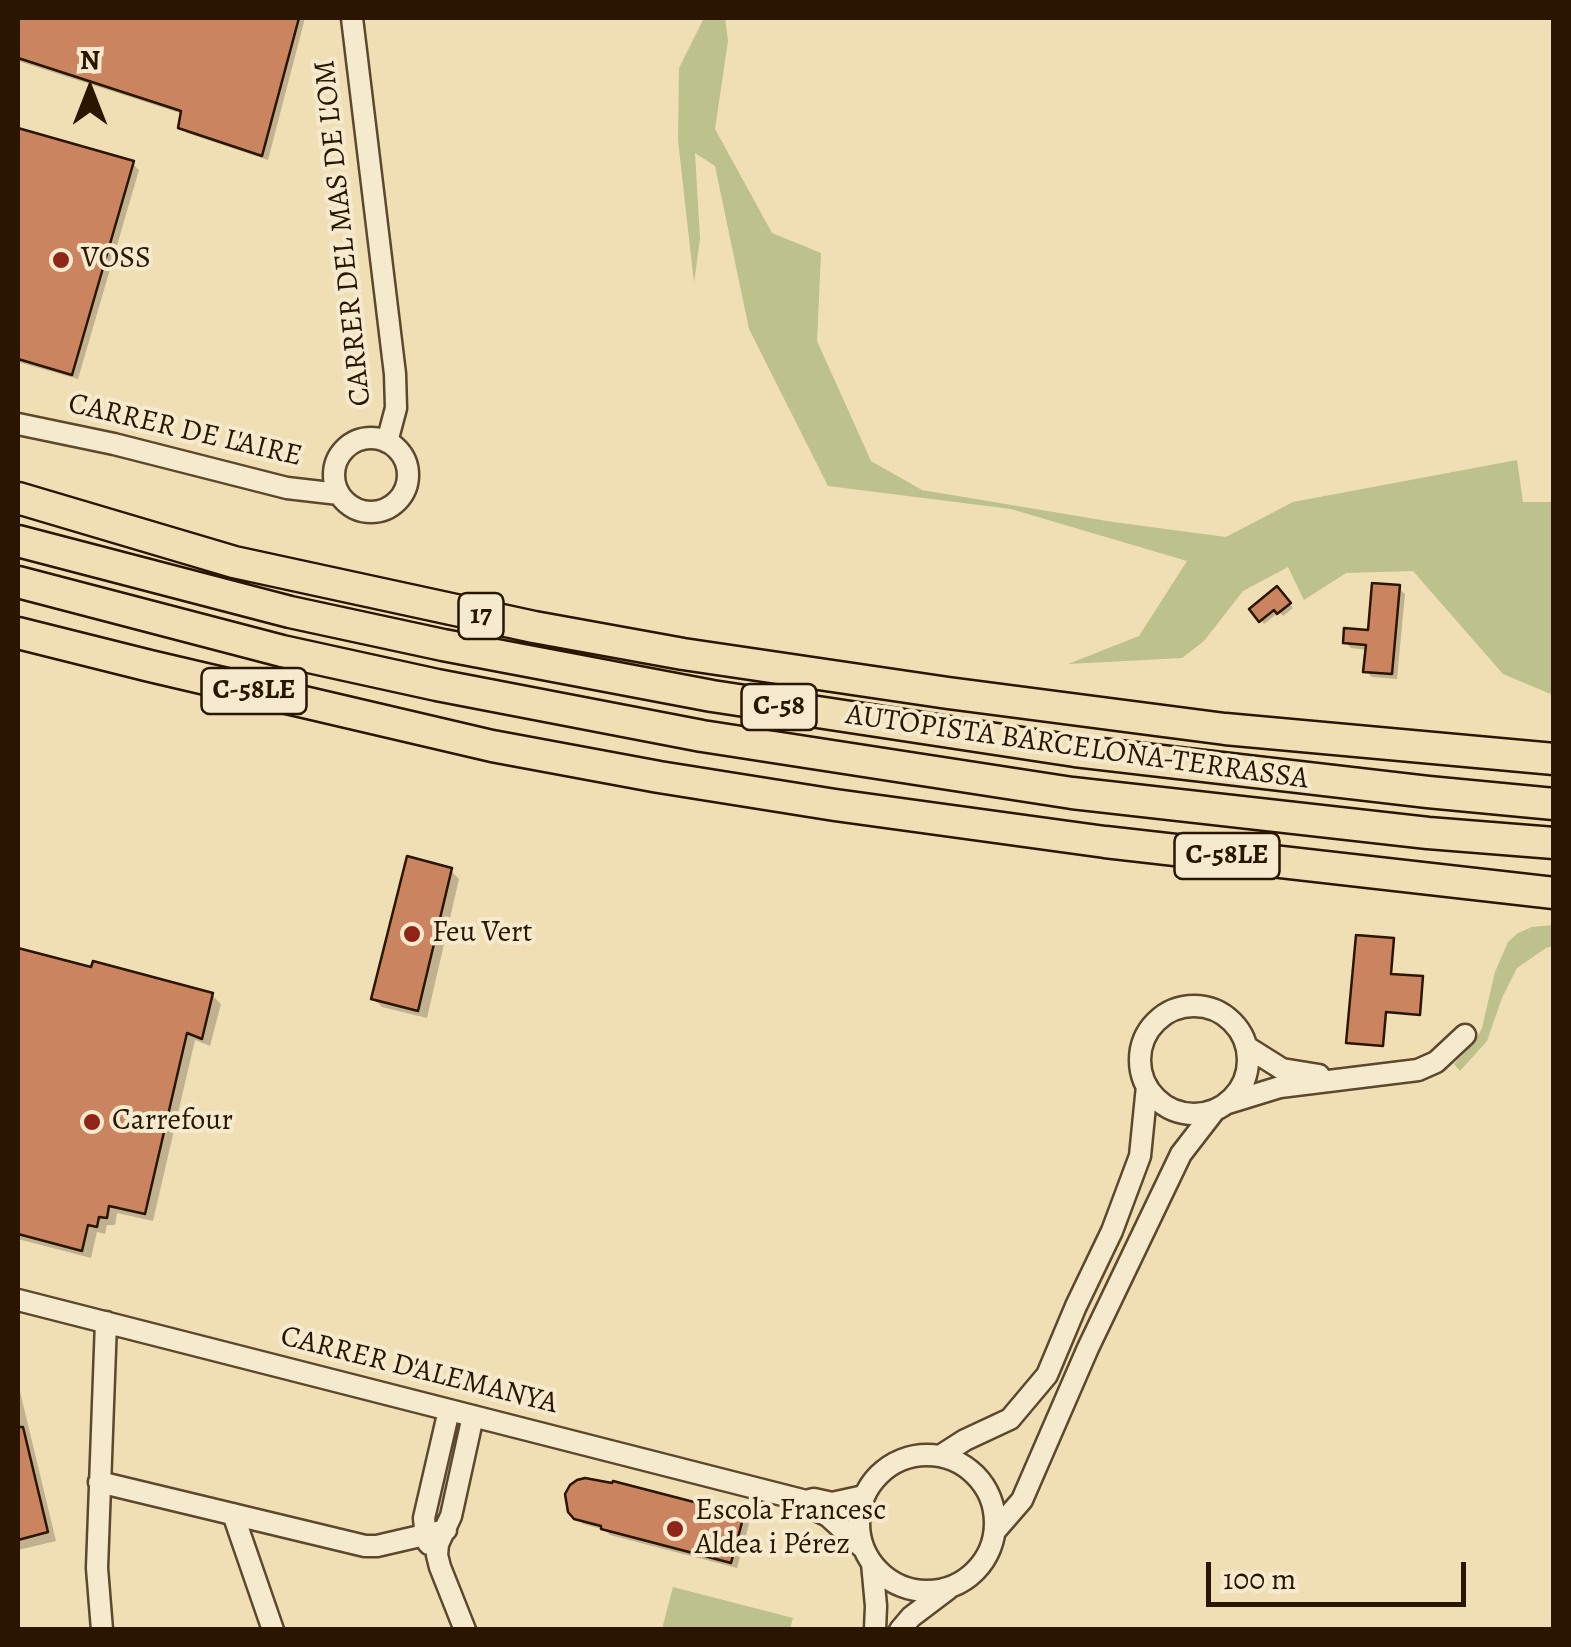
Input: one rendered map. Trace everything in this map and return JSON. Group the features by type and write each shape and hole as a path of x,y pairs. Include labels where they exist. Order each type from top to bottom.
{"highway":[{"name":"17","path":"19,499 234,562 534,627 682,654 1225,730 1554,759"},
{"name":"AUTOPISTA BARCELONA-TERRASSA","path":"18,541 290,612 712,696 1076,751 1554,804"},
{"name":"AUTOPISTA BARCELONA-TERRASSA","path":"18,582 282,651 702,736 1090,795 1408,831 1554,843"},
{"name":"C-58LE","path":"18,633 492,746 659,777 1105,842 1554,893"}],"street":[{"name":"CARRER DEL MAS DE L'OM","path":"352,18 394,374 396,408 387,442"},
{"name":"CARRER DE L'AIRE","path":"18,424 287,488 338,494"},
{"path":"370,438 387,442 404,460 408,471 405,490 384,510 366,512 349,505 338,494 334,481 334,468 345,448 370,438"},
{"path":"996,1530 1022,1500 1096,1330 1181,1154 1221,1106 1243,1082 1248,1065 1246,1047 1240,1031 1217,1012 1198,1006 1178,1009 1153,1026 1143,1043 1140,1063 1147,1086 1158,1100 1181,1112 1198,1114 1221,1106 1280,1087 1418,1070 1436,1062 1466,1035"},
{"path":"1246,1047 1282,1069 1340,1078"},
{"path":"940,1456 1010,1419 1047,1376 1112,1231 1140,1156 1147,1086"},
{"name":"CARRER D'ALEMANYA","path":"18,1300 806,1501 832,1503 864,1496"},
{"path":"102,1630 96,1568 106,1322"},
{"path":"449,1410 424,1518 435,1532 437,1555 465,1630"},
{"path":"99,1482 377,1546 435,1532 451,1516 473,1416"},
{"path":"875,1630 876,1606 859,1516 864,1496 889,1466 907,1458 927,1455 955,1460 968,1468 988,1492 995,1511 992,1546 973,1574 951,1586 900,1630"},
{"name":"CARRER D'ALEMANYA","path":"806,1501 828,1516 867,1555"},
{"path":"233,1514 273,1630"},
{"path":"867,1555 886,1577 908,1588 932,1591 951,1586"}],"green space":[{"path":"704,18 725,18 728,41 715,129 772,233 821,253 817,341 871,461 922,490 1226,537 1293,502 1517,460 1523,502 1553,502 1553,695 1503,674 1413,571 1346,573 1304,600 1288,567 1243,591 1204,641 1182,658 1068,664 1139,636 1187,561 1011,509 828,486 749,329 715,166 695,153 700,239 694,283 678,140 679,68"},
{"path":"1553,925 1553,946 1517,968 1487,1041 1460,1071 1454,1064 1475,1042 1482,1028 1495,972 1508,942 1532,927"},
{"path":"673,1587 793,1618 790,1629 662,1629"}],"building":[{"path":"18,18 299,18 262,156 178,128 181,111 18,58"},
{"name":"VOSS","path":"18,128 134,161 72,375 18,359"},
{"path":"1372,583 1400,585 1392,674 1363,672 1366,645 1343,643 1344,628 1368,630"},
{"path":"1277,586 1291,603 1259,622 1249,609"},
{"name":"Feu Vert","path":"407,856 452,868 418,1011 371,999"},
{"path":"1356,935 1394,938 1391,974 1423,976 1420,1015 1386,1012 1383,1046 1346,1043"},
{"name":"Carrefour","path":"18,948 91,967 93,961 213,993 202,1039 187,1033 145,1214 109,1206 107,1218 99,1217 97,1227 88,1225 82,1251 18,1234"},
{"path":"18,1427 23,1427 48,1532 18,1540"},
{"path":"585,1478 613,1481 744,1515 731,1563 574,1519 568,1512 565,1494 570,1485"}],"place":[{"name":"VOSS","path":"61,260"},
{"name":"Feu Vert","path":"412,934"},
{"name":"Carrefour","path":"92,1122"},
{"name":"Escola Francesc Aldea i Pérez","path":"675,1529"}]}
